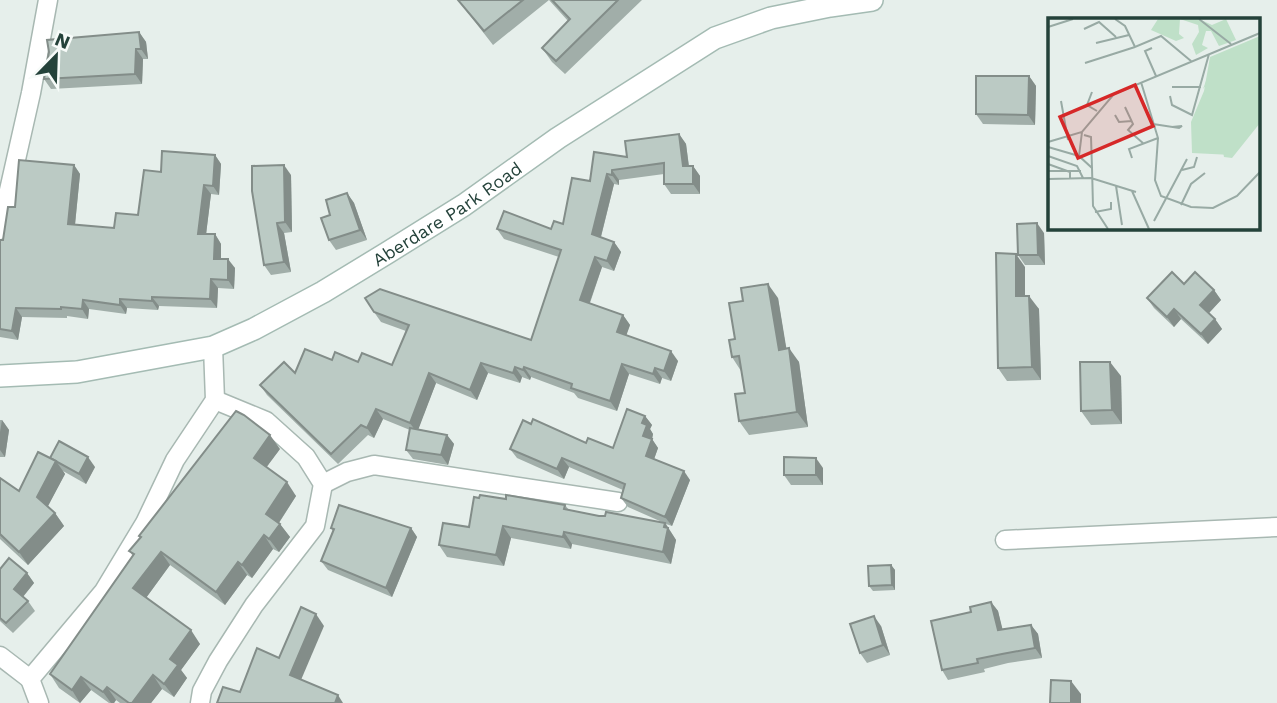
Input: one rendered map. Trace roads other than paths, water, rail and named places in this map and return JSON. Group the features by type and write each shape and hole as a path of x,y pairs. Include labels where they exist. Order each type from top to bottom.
{"street":[{"path":"0,230 31,93 48,0"},
{"name":"Aberdare Park Road","path":"0,376 77,372 213,347 312,298 387,253 464,205 558,138 715,38 771,18 872,0"},
{"path":"30,679 104,591 145,523 175,460 215,400 213,347"},
{"path":"200,703 202,691 218,661 254,605 315,526 323,484 306,457 266,421 215,400"},
{"path":"323,484 347,472 374,465 618,502"},
{"path":"1005,540 1277,527"},
{"path":"0,656 30,679 38,703"}]}
